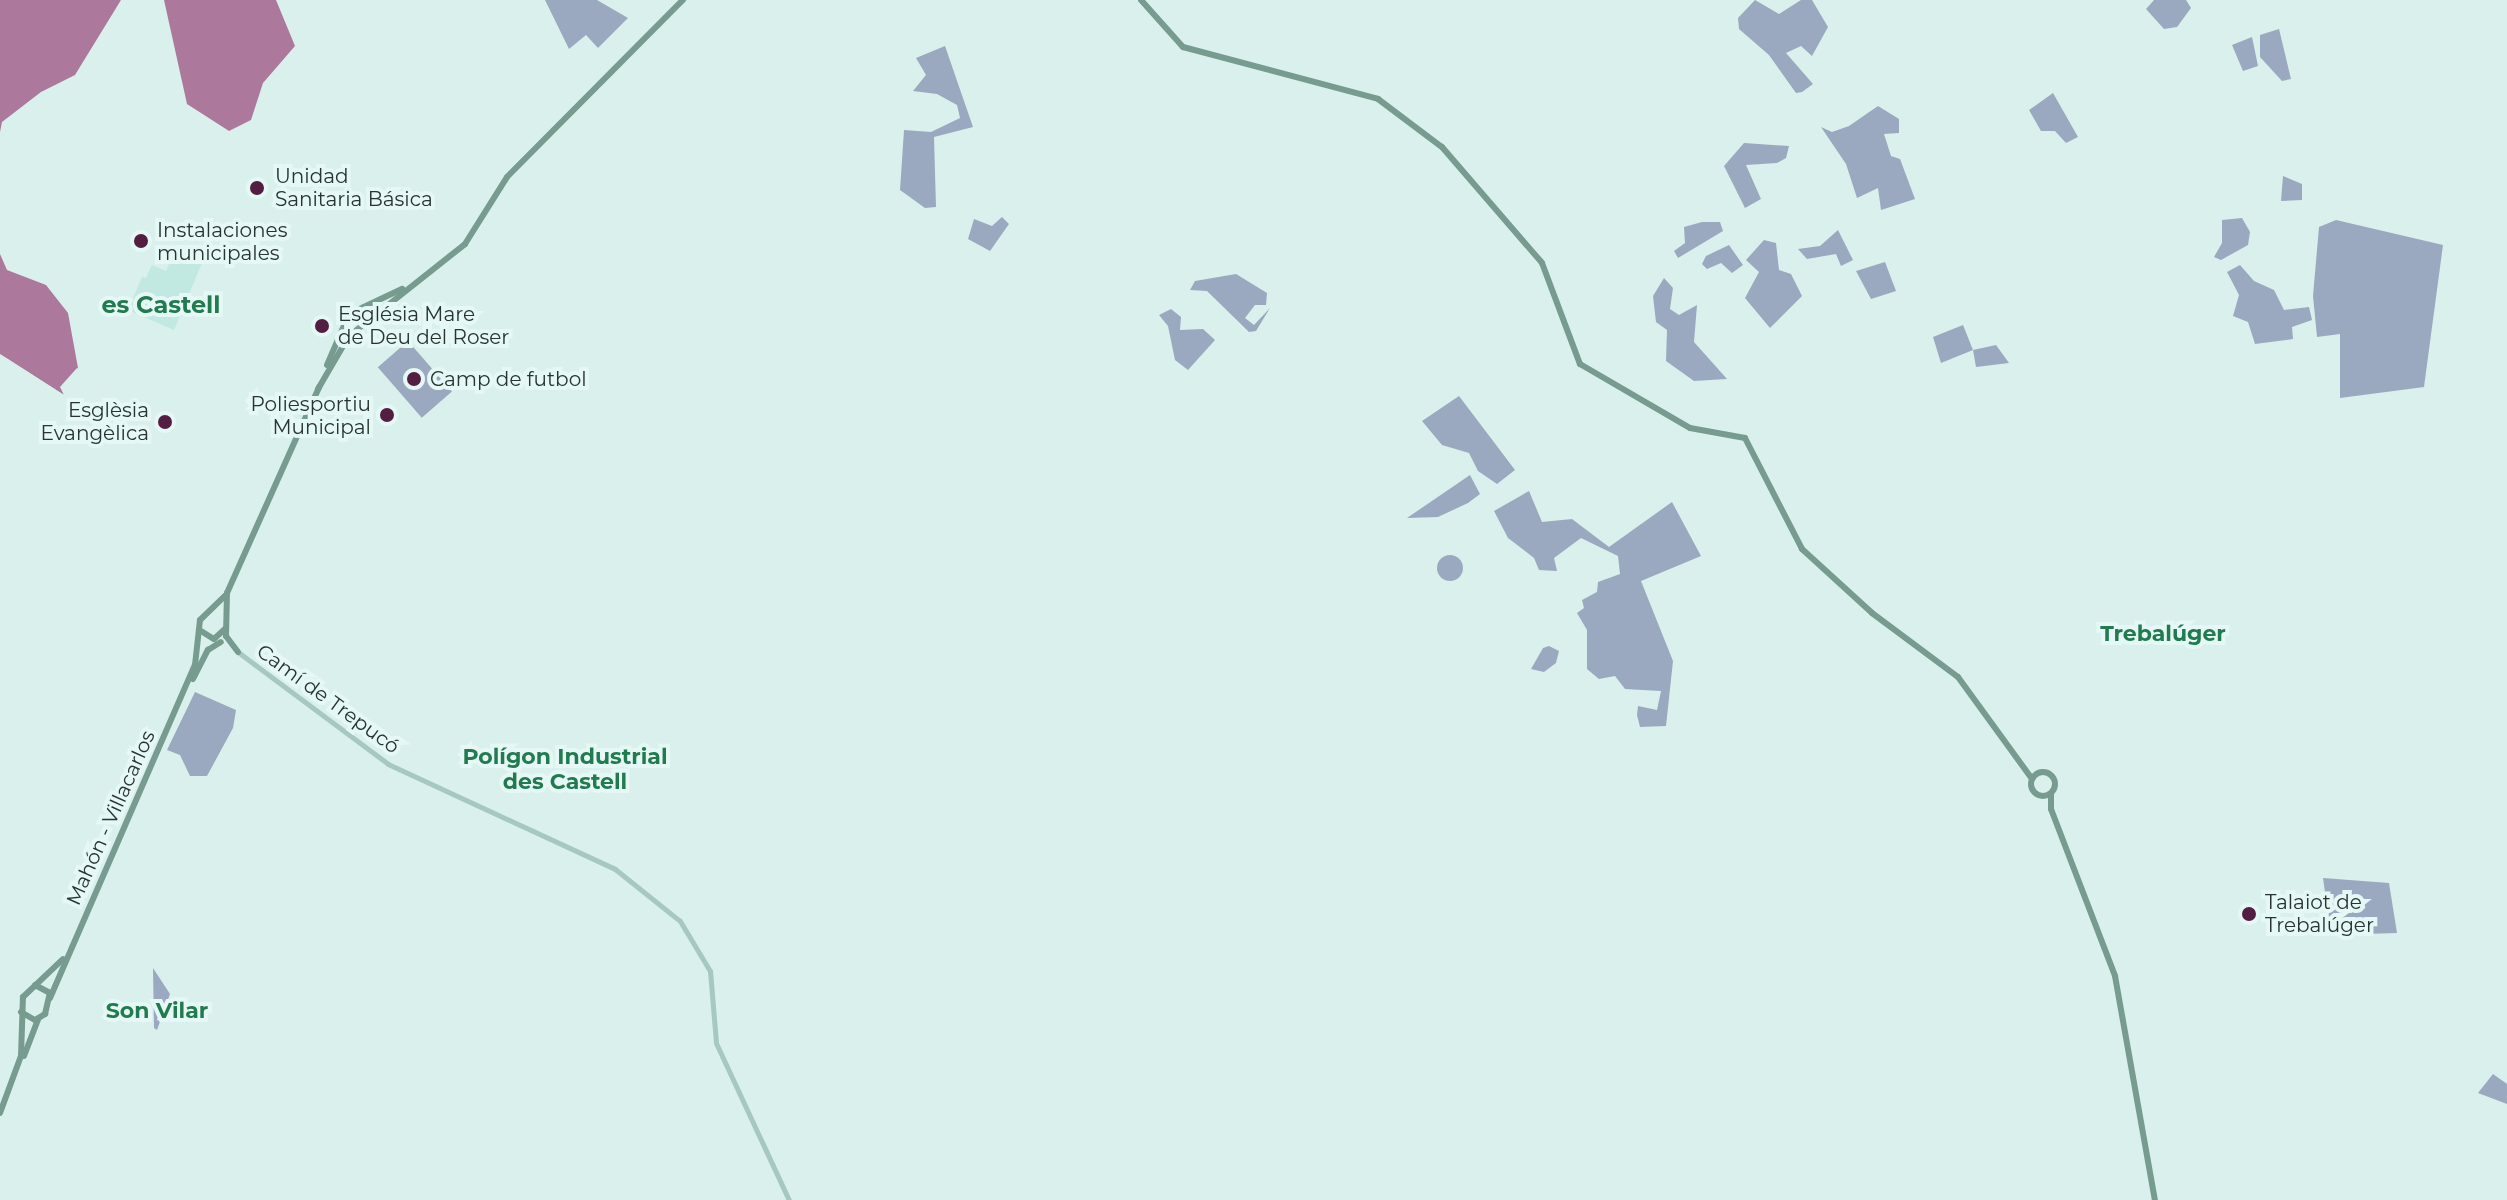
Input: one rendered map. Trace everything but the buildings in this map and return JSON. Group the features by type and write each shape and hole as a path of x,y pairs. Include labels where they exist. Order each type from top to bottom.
{"main road":[{"path":"318,389 353,332 465,244 507,177 683,0"},
{"path":"1141,0 1183,47 1378,99 1459,163 1542,263 1580,364 1690,428 1745,438 1802,549 1872,613 1934,657 1978,698 2027,766 2039,796 2051,809 2104,939 2118,991 2155,1200"},
{"path":"238,652 199,627 226,594 349,314 360,312 419,279"},
{"path":"360,312 365,322"},
{"path":"345,326 353,332"},
{"path":"226,594 226,628 238,652"},
{"path":"210,612 225,620"},
{"name":"Mahón - Villacarlos","path":"195,665 199,627"},
{"path":"216,640 226,628"},
{"name":"Mahón - Villacarlos","path":"50,998 195,665 216,640"},
{"name":"Mahón - Villacarlos","path":"179,702 216,640"},
{"path":"2027,766 2054,777 2051,809"},
{"path":"2032,779 2039,772"},
{"path":"2039,796 2051,794"},
{"path":"12,1085 22,1044 20,1010 25,992 72,947"},
{"path":"0,1113 38,1019 50,998 46,989 35,985"},
{"path":"20,1010 28,1019 38,1019"}],"street":[{"name":"Camí de Trepucó","path":"238,652 388,764 615,869 680,921 710,971 716,1043 789,1200"}],"shaded area":[{"path":"0,0 121,0 75,75 41,92 2,122 0,132"},
{"path":"164,0 276,0 295,46 263,83 251,120 229,131 187,104"},
{"path":"545,0 597,0 628,18 598,48 586,35 569,49"},
{"path":"1755,0 1779,14 1801,0 1812,0 1828,27 1812,56 1801,46 1786,53 1813,84 1802,92 1796,93 1769,55 1739,29 1738,18"},
{"path":"2154,0 2186,0 2191,8 2177,27 2164,29 2146,9"},
{"path":"2279,29 2291,79 2282,81 2260,57 2260,35"},
{"path":"2252,37 2258,66 2243,71 2232,45"},
{"path":"945,46 973,127 934,137 936,207 925,208 900,190 904,130 931,132 960,118 957,105 937,94 913,91 926,75 916,58"},
{"path":"2053,93 2078,137 2066,143 2055,131 2041,131 2029,110"},
{"path":"1878,106 1899,119 1899,133 1884,134 1891,156 1900,159 1915,199 1881,210 1878,188 1857,198 1846,164 1821,127 1832,132 1849,126"},
{"path":"1744,143 1789,146 1786,158 1777,163 1746,165 1761,199 1745,208 1724,166"},
{"path":"2283,176 2302,184 2302,200 2281,201"},
{"path":"1002,217 1009,224 990,251 968,239 974,219 992,226"},
{"path":"2242,218 2250,232 2248,245 2221,260 2214,257 2222,243 2222,220"},
{"path":"2336,220 2443,245 2424,387 2340,398 2340,334 2317,337 2313,296 2319,227"},
{"path":"1702,222 1720,222 1723,231 1678,258 1674,251 1685,243 1684,227"},
{"path":"1838,230 1853,260 1841,266 1836,254 1807,259 1798,249 1820,246"},
{"path":"1764,240 1776,243 1779,270 1791,274 1802,296 1770,328 1745,298 1759,272 1746,260"},
{"path":"1729,245 1743,265 1732,273 1721,263 1707,269 1702,264 1706,256"},
{"path":"175,251 202,263 174,330 128,310 142,277 146,278 152,265 166,271"},
{"path":"0,254 7,270 46,285 68,313 78,368 61,387 64,395 0,354"},
{"path":"1885,262 1896,291 1871,299 1856,271"},
{"path":"2240,265 2254,281 2274,290 2284,310 2309,307 2312,320 2292,327 2293,339 2255,344 2248,322 2233,316 2239,295 2227,272"},
{"path":"1236,274 1267,293 1266,305 1255,305 1245,318 1254,325 1270,308 1256,331 1249,332 1207,291 1190,290 1195,281"},
{"path":"1664,278 1673,288 1670,309 1679,315 1697,305 1694,342 1727,379 1694,381 1666,361 1667,330 1656,322 1653,296"},
{"path":"1171,309 1181,317 1180,330 1203,329 1215,340 1188,370 1175,360 1168,326 1159,315"},
{"path":"1963,325 1973,350 1941,363 1933,337"},
{"name":"Camp de futbol","path":"408,341 452,392 422,418 378,367"},
{"path":"1996,345 2009,363 1976,367 1973,350"},
{"path":"1459,396 1515,470 1497,484 1478,471 1469,453 1442,445 1422,421"},
{"path":"1470,475 1480,494 1468,503 1438,517 1407,518"},
{"path":"1529,491 1542,522 1572,519 1609,547 1672,502 1701,556 1641,581 1673,661 1666,726 1640,727 1637,715 1638,706 1657,710 1661,691 1625,689 1615,676 1599,679 1587,669 1587,630 1577,613 1584,608 1582,600 1597,592 1598,582 1620,574 1618,556 1581,538 1554,558 1557,571 1539,570 1534,558 1508,538 1494,511"},
{"path":"1450,555 1459,559 1463,568 1459,577 1450,581 1441,577 1437,568 1441,559"},
{"path":"1549,646 1559,651 1556,663 1544,672 1531,669 1543,648"},
{"path":"195,692 236,710 233,728 207,776 190,776 180,755 167,750"},
{"path":"2323,878 2389,883 2397,933 2331,935"},
{"path":"153,968 170,994 157,1030 154,1028"},
{"path":"2493,1074 2507,1084 2507,1104 2478,1093"}],"pier":[{"path":"0,354 64,395 60,387 77,368 80,372 66,386 71,393 63,399"}],"place":[{"name":"Unidad Sanitaria Básica","path":"257,188"},
{"name":"Instalaciones municipales","path":"141,241"},
{"name":"Església Mare de Deu del Roser","path":"322,326"},
{"name":"Camp de futbol","path":"414,379"},
{"name":"Poliesportiu Municipal","path":"387,415"},
{"name":"Esglèsia Evangèlica","path":"165,422"},
{"name":"Talaiot de Trebalúger","path":"2249,914"}],"district":[{"name":"es Castell","path":"161,305"},
{"name":"Trebalúger","path":"2163,634"},
{"name":"Polígon Industrial des Castell","path":"565,768"},
{"name":"Son Vilar","path":"157,1011"}]}
